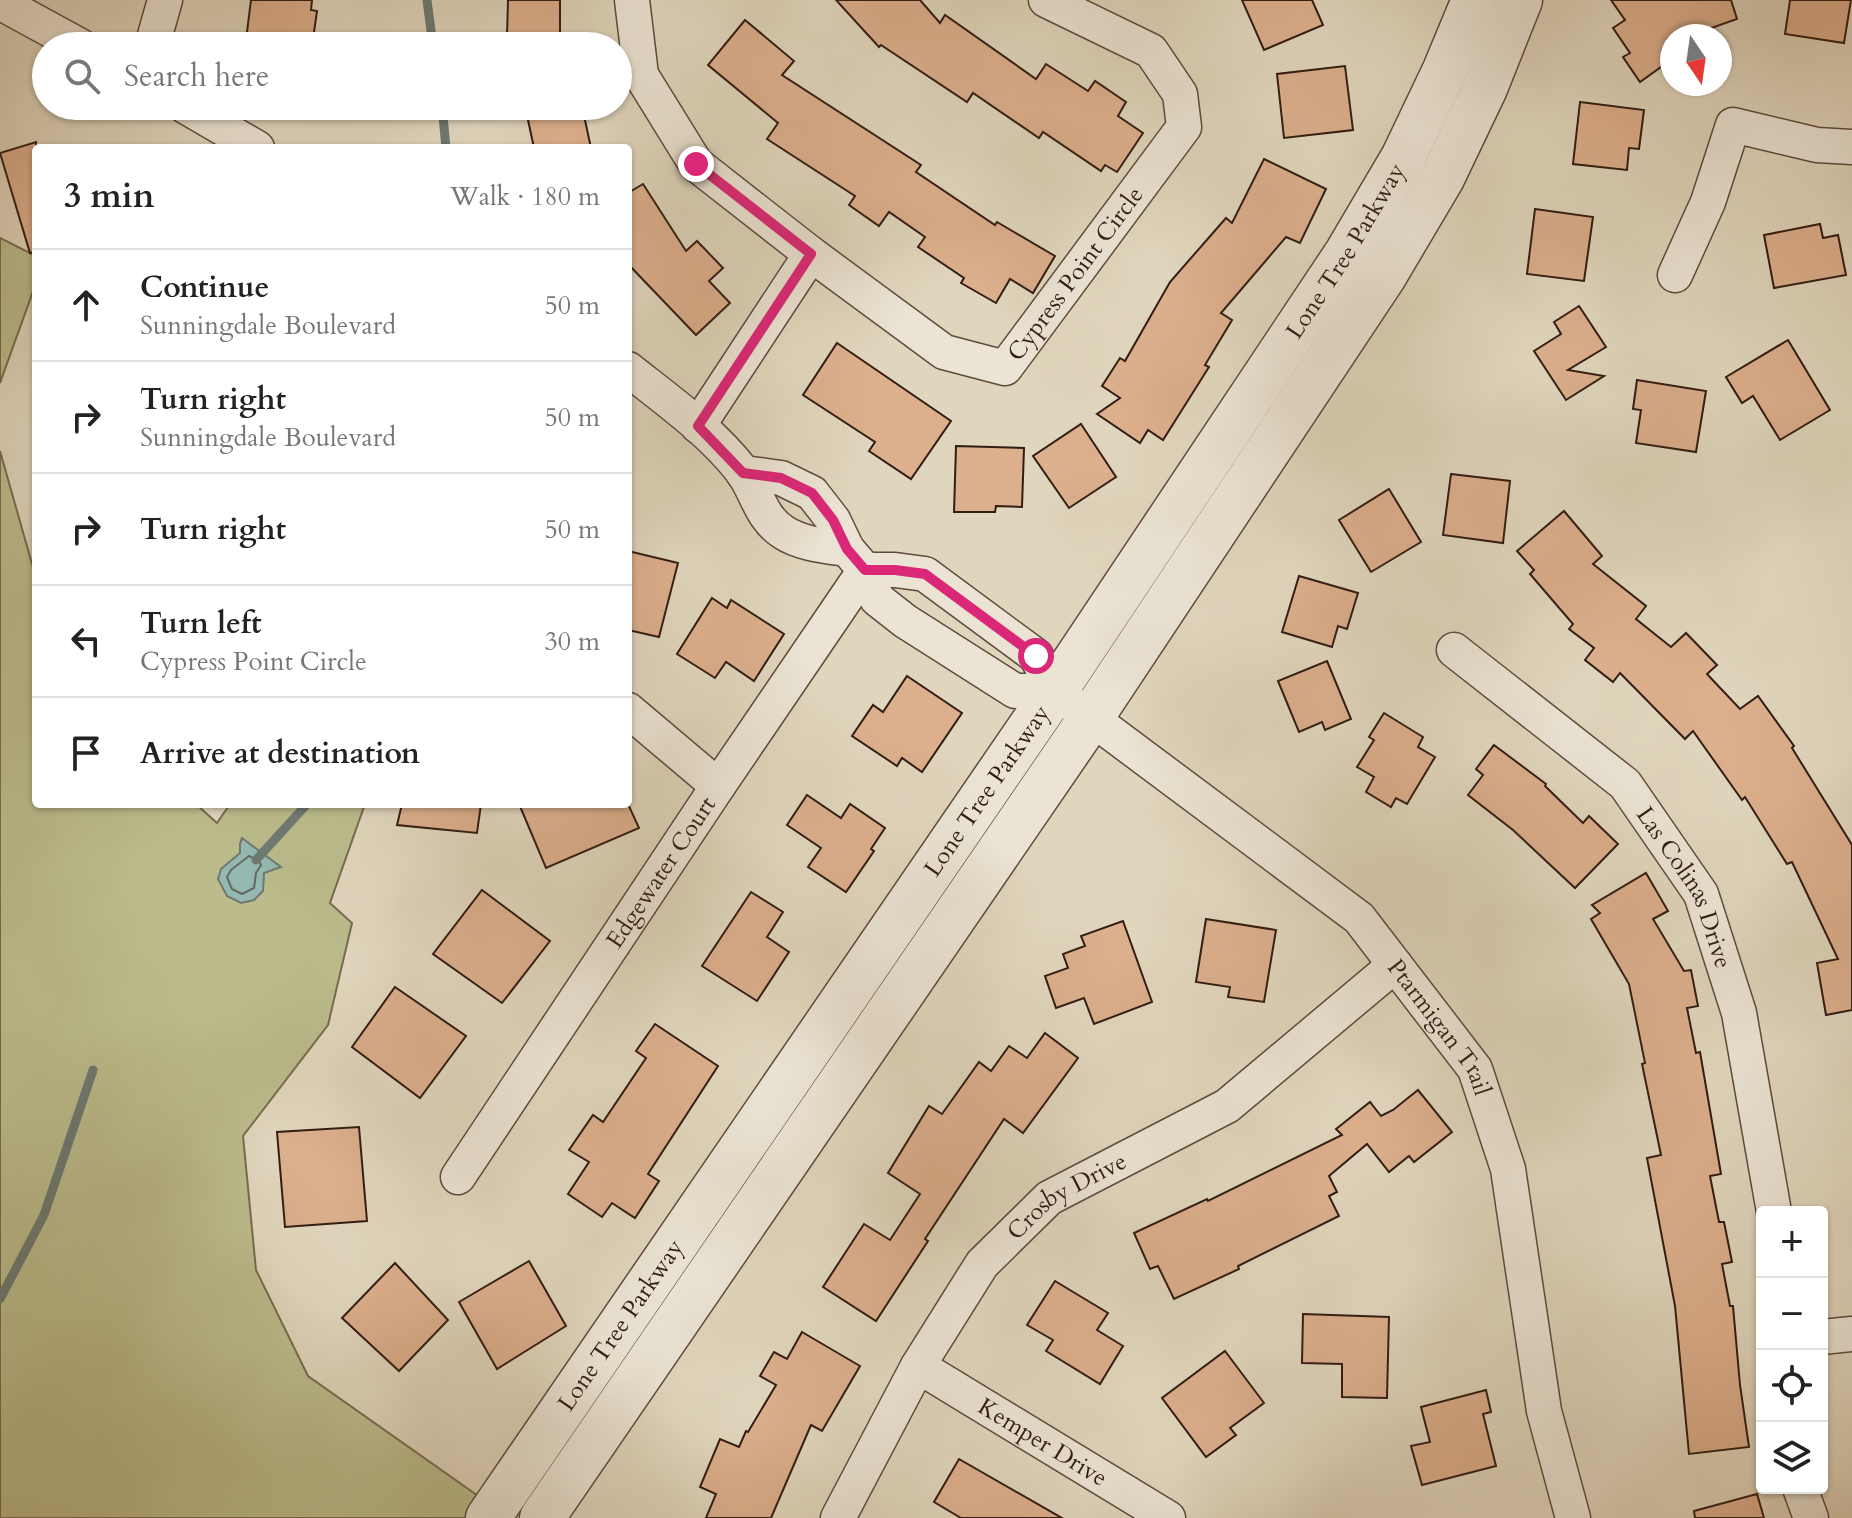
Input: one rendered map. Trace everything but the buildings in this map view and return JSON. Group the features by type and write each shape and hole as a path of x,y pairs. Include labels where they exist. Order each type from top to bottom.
{"street":[{"path":"156,32 165,0"},
{"name":"Cypress Point Circle","path":"632,0 641,75 696,164 944,352 1005,368 1184,127 1180,94 1151,51 1046,0"},
{"name":"Lone Tree Parkway","path":"488,1518 1055,691 1347,253 1403,158 1474,0"},
{"name":"Lone Tree Parkway","path":"542,1518 1092,716 1384,276 1435,191 1485,88 1520,0"},
{"path":"5,5 54,32"},
{"path":"209,120 250,144"},
{"path":"1675,275 1708,202 1733,125 1817,145 1852,147"},
{"path":"698,426 811,254"},
{"path":"632,372 698,426 743,473 759,507 782,532 856,560 925,574 1036,656 1055,691 1015,691 929,636 877,599 856,560 833,520 812,493 781,478 743,473"},
{"name":"Edgewater Court","path":"458,1177 718,786 856,560"},
{"name":"Las Colinas Drive","path":"1454,650 1625,784 1701,894 1739,1013 1773,1206"},
{"name":"Ptarmigan Trail","path":"1055,691 1359,918 1475,1069 1508,1169 1544,1411 1573,1518"},
{"path":"632,713 718,786"},
{"name":"Crosby Drive","path":"838,1518 918,1366 982,1264 1049,1198 1227,1106 1395,965"},
{"path":"1828,1336 1852,1334"},
{"name":"Kemper Drive","path":"918,1366 1168,1518"},
{"path":"1802,1494 1811,1518"}],"green space":[{"path":"0,238 32,254 32,294 0,383"},
{"path":"0,451 32,564 32,808 200,808 217,823 227,808 364,808 330,903 352,923 328,1025 243,1136 256,1270 308,1376 481,1498 467,1518 0,1518"}],"water":[{"path":"242,838 281,867 264,873 263,891 254,900 241,903 227,896 218,879 221,869 240,853"}],"waterway":[{"path":"427,0 431,32"},
{"path":"443,120 446,144"},
{"path":"256,860 303,808"},
{"path":"0,1299 44,1215 93,1070"}],"route":[{"path":"696,164 811,254 698,426 743,473 781,478 812,493 833,520 847,549 865,570 925,574 1036,656"}]}
